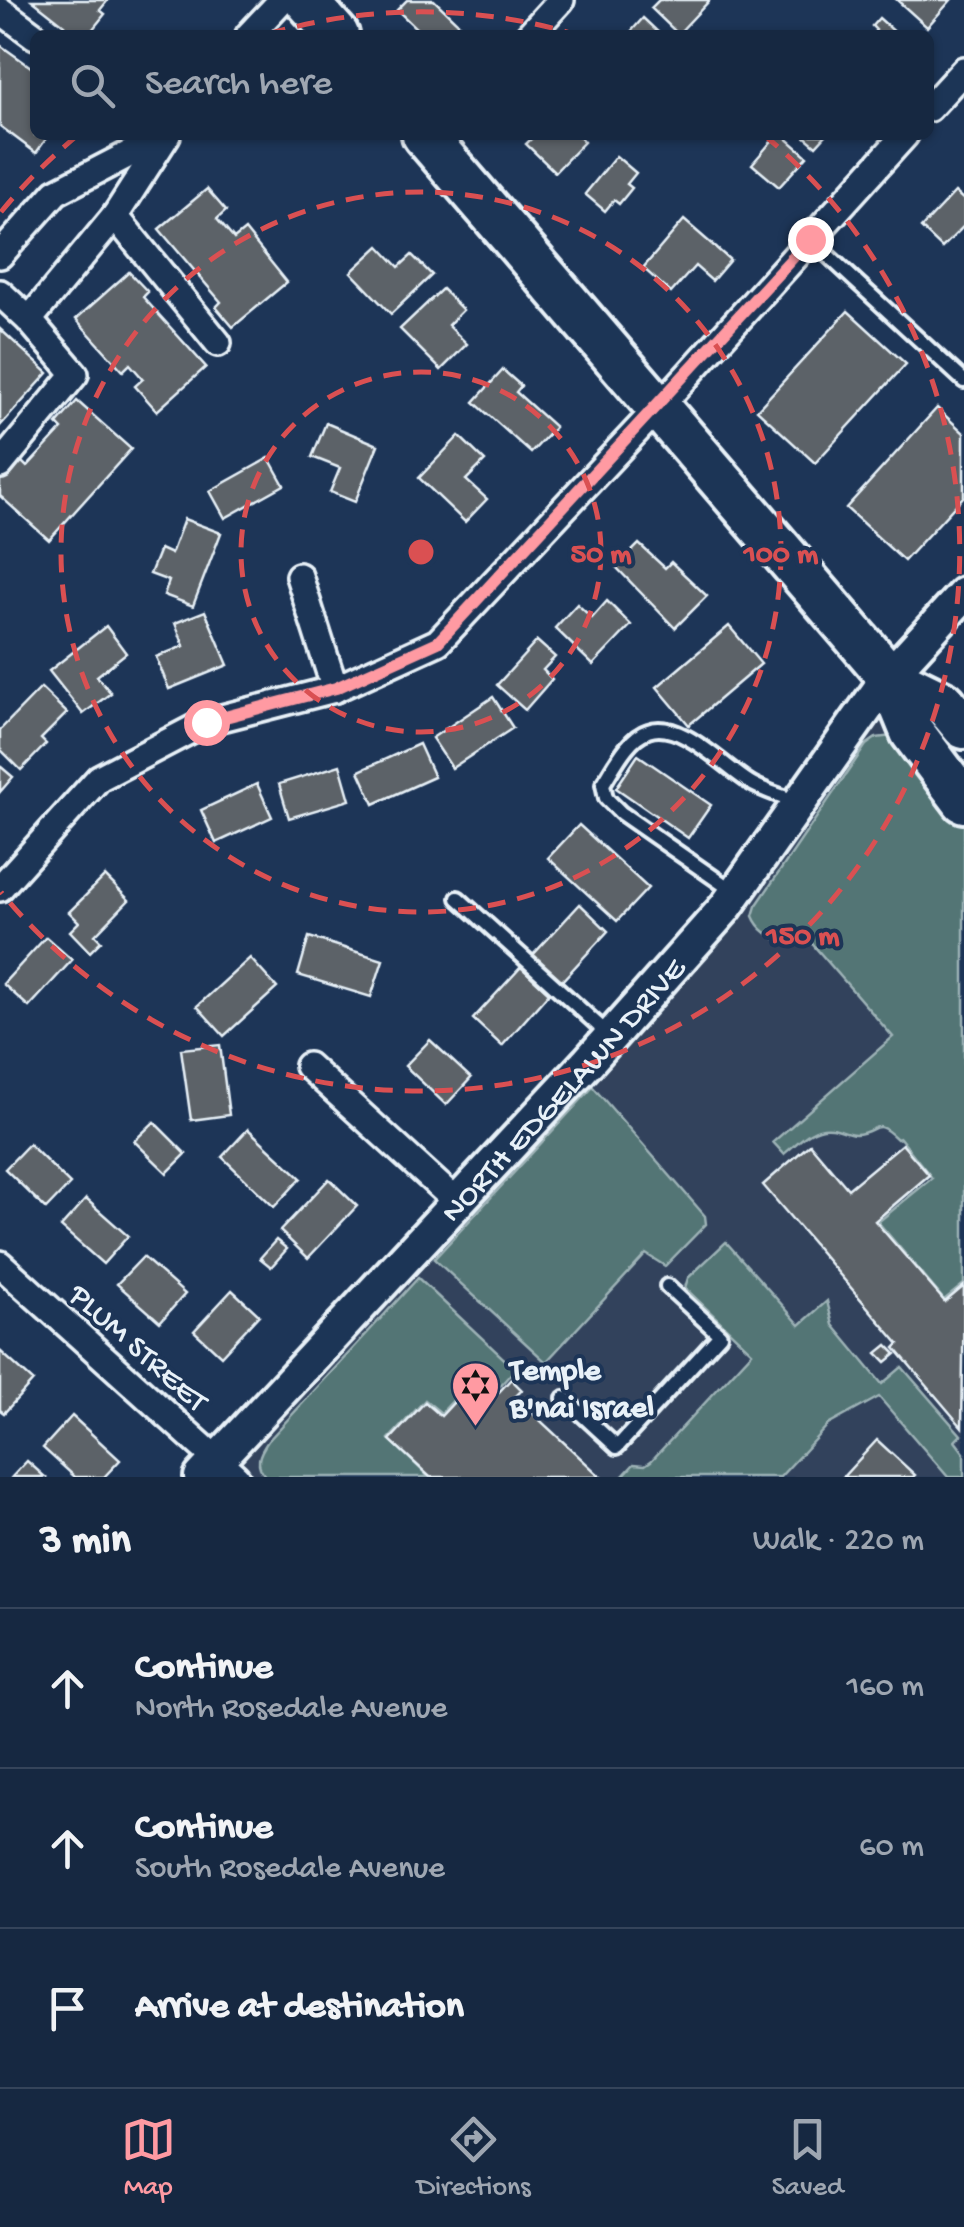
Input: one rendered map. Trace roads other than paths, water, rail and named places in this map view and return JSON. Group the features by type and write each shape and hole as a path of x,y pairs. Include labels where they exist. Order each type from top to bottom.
{"main road":[{"path":"433,140 889,676 912,732 964,801"},
{"path":"889,676 944,702 964,727"}],"street":[{"path":"255,30 282,0"},
{"path":"534,30 561,0"},
{"path":"0,10 30,32"},
{"path":"934,103 964,70"},
{"path":"0,255 56,192 157,140"},
{"path":"29,320 114,216 164,140"},
{"path":"0,888 100,778 206,722 336,688 438,642 900,140"},
{"path":"114,216 218,343"},
{"path":"0,292 75,374 0,466"},
{"path":"299,576 336,688"},
{"name":"NORTH EDGELAWN DRIVE","path":"218,1471 611,1037 735,892 889,676 964,594"},
{"path":"308,1066 458,1202"},
{"name":"PLUM STREET","path":"0,1264 218,1471"}],"lane":[{"path":"810,239 964,380"},
{"path":"735,892 620,814 606,798 603,784 623,754 645,731 666,728 694,742 751,784 800,803"},
{"path":"458,898 611,1037"},
{"path":"564,1398 617,1447 643,1419 720,1335 667,1286"}],"place":[{"name":"Temple B'nai Israel","path":"475,1428"}]}
